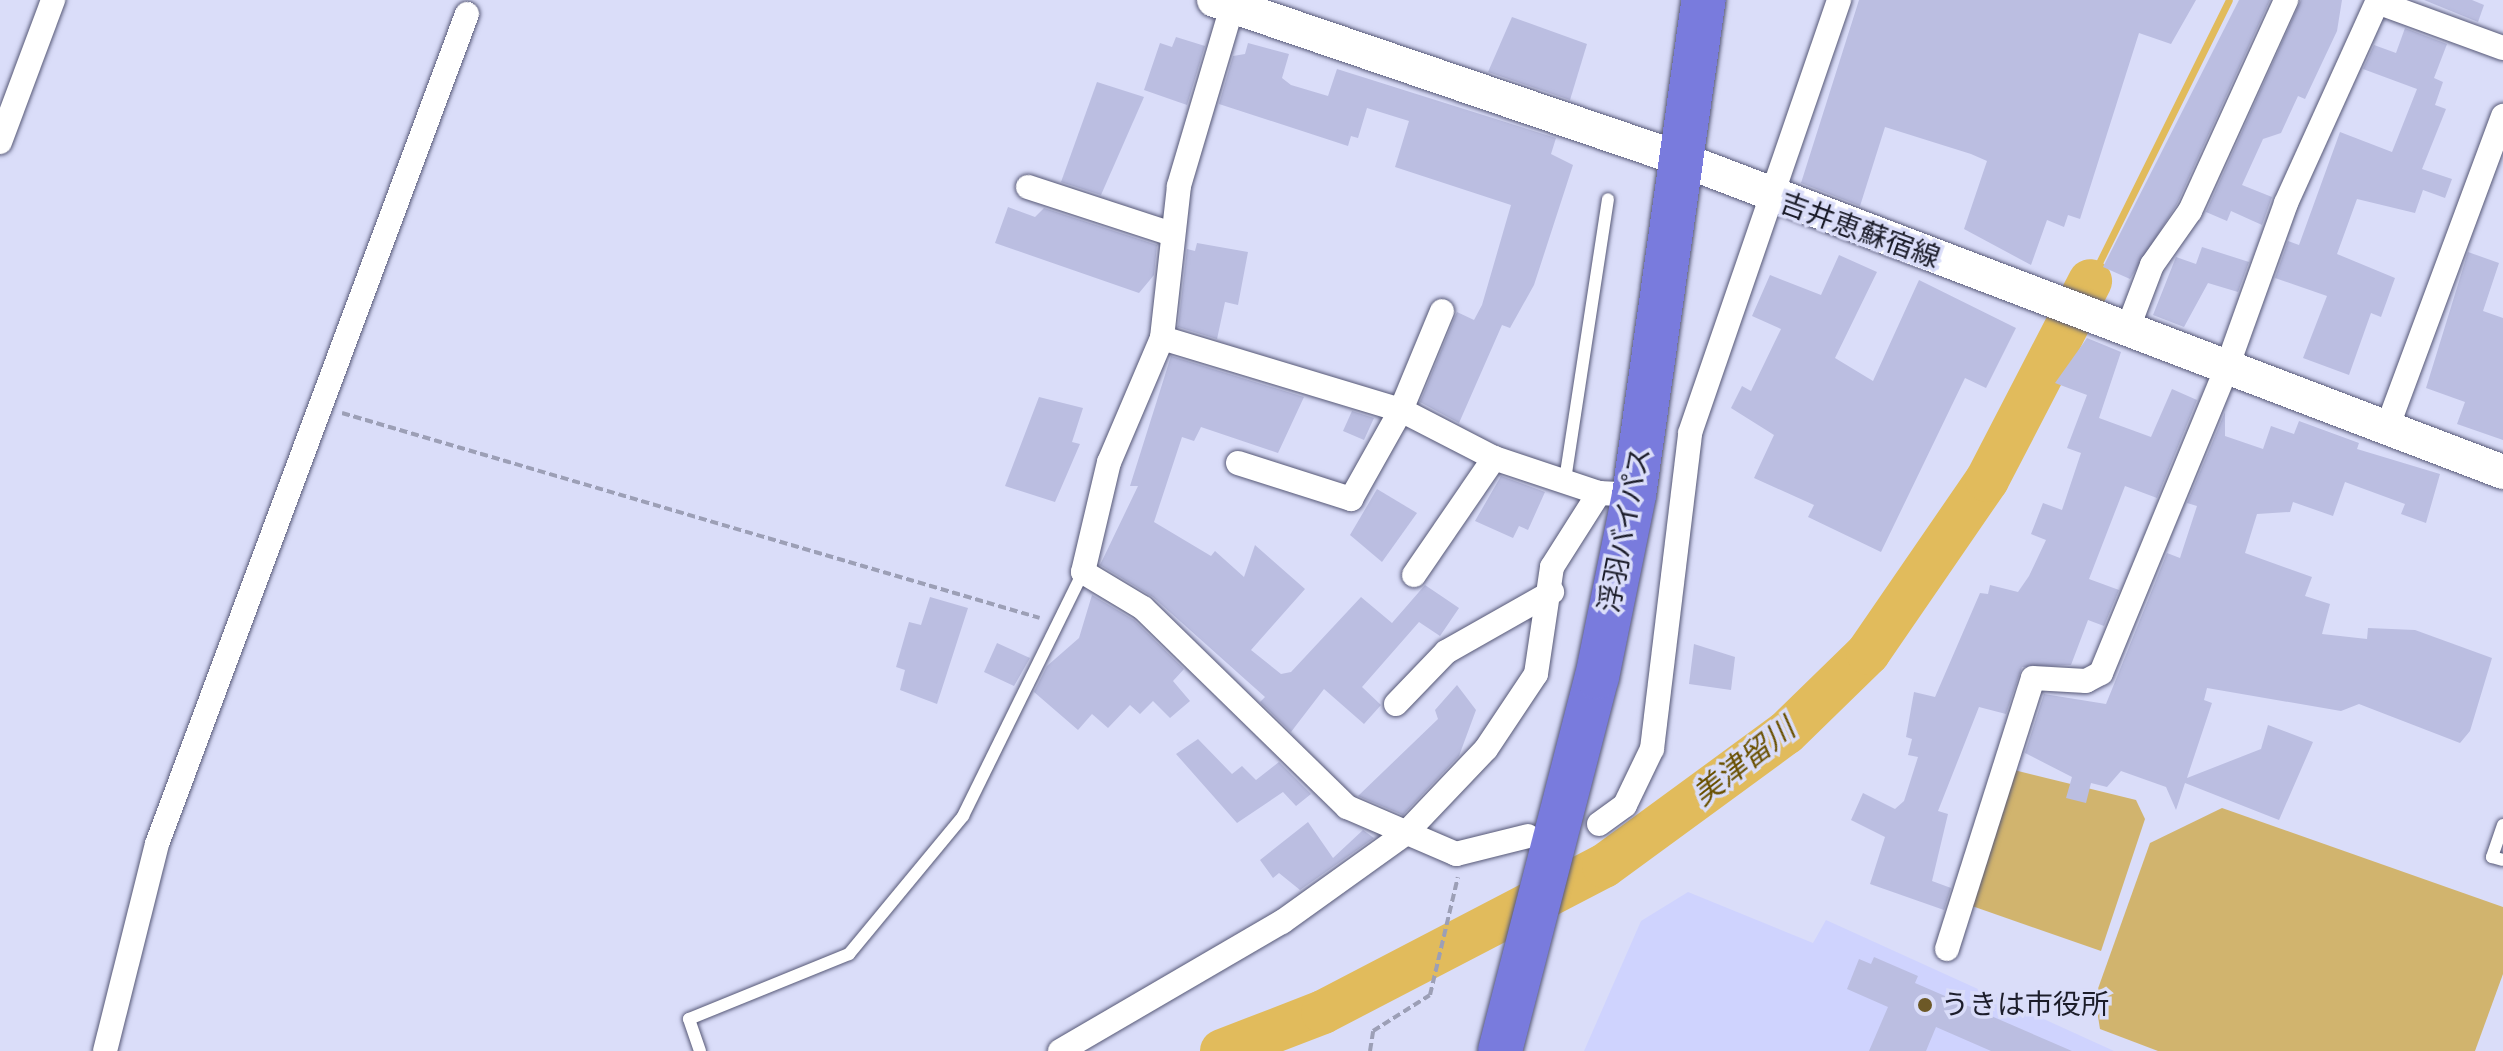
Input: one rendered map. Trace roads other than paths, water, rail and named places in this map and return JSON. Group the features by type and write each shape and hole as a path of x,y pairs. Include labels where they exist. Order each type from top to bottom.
{"highway":[{"name":"浮羽バイパス","path":"1500,1051 1527,956 1539,842 1597,677 1616,494 1686,161 1704,0"}],"main road":[{"name":"吉井恵蘇宿線","path":"1226,2 1686,161 1774,200 2503,472"}],"street":[{"path":"0,142 53,0"},
{"path":"1599,824 1625,805 1652,749 1690,433 1774,200 1839,0"},
{"path":"2126,333 2152,265 2190,211 2286,0"},
{"path":"1947,949 2033,678 2086,681 2101,673 2226,370 2286,203 2377,1 2503,48"},
{"path":"1226,2 1172,234 1162,338 1109,462 1083,572 1143,608 1347,807 1456,854 1539,842"},
{"path":"105,1051 157,844 325,408 467,14"},
{"path":"2387,428 2503,116"},
{"path":"1028,187 1172,234"},
{"path":"1238,463 1351,499 1401,410 1442,311"},
{"path":"1060,1051 1282,922 1405,834 1486,749 1536,674 1552,592 1552,567 1616,494 1494,458 1401,410 1162,338"},
{"path":"1414,575 1494,458"},
{"path":"1396,704 1446,652 1552,592"}],"lane":[{"path":"1565,480 1608,199"},
{"path":"700,1051 689,1019 849,954 963,816 1061,625 1083,572"},
{"path":"2503,825 2492,857 2503,860"}],"waterway":[{"path":"2090,281 2229,0"},
{"name":"美津留川","path":"1222,1051 1323,1012 1604,866 1786,733 1868,653 1987,480 2090,281"}],"place":[{"name":"うきは市役所","path":"1925,1005"}]}
